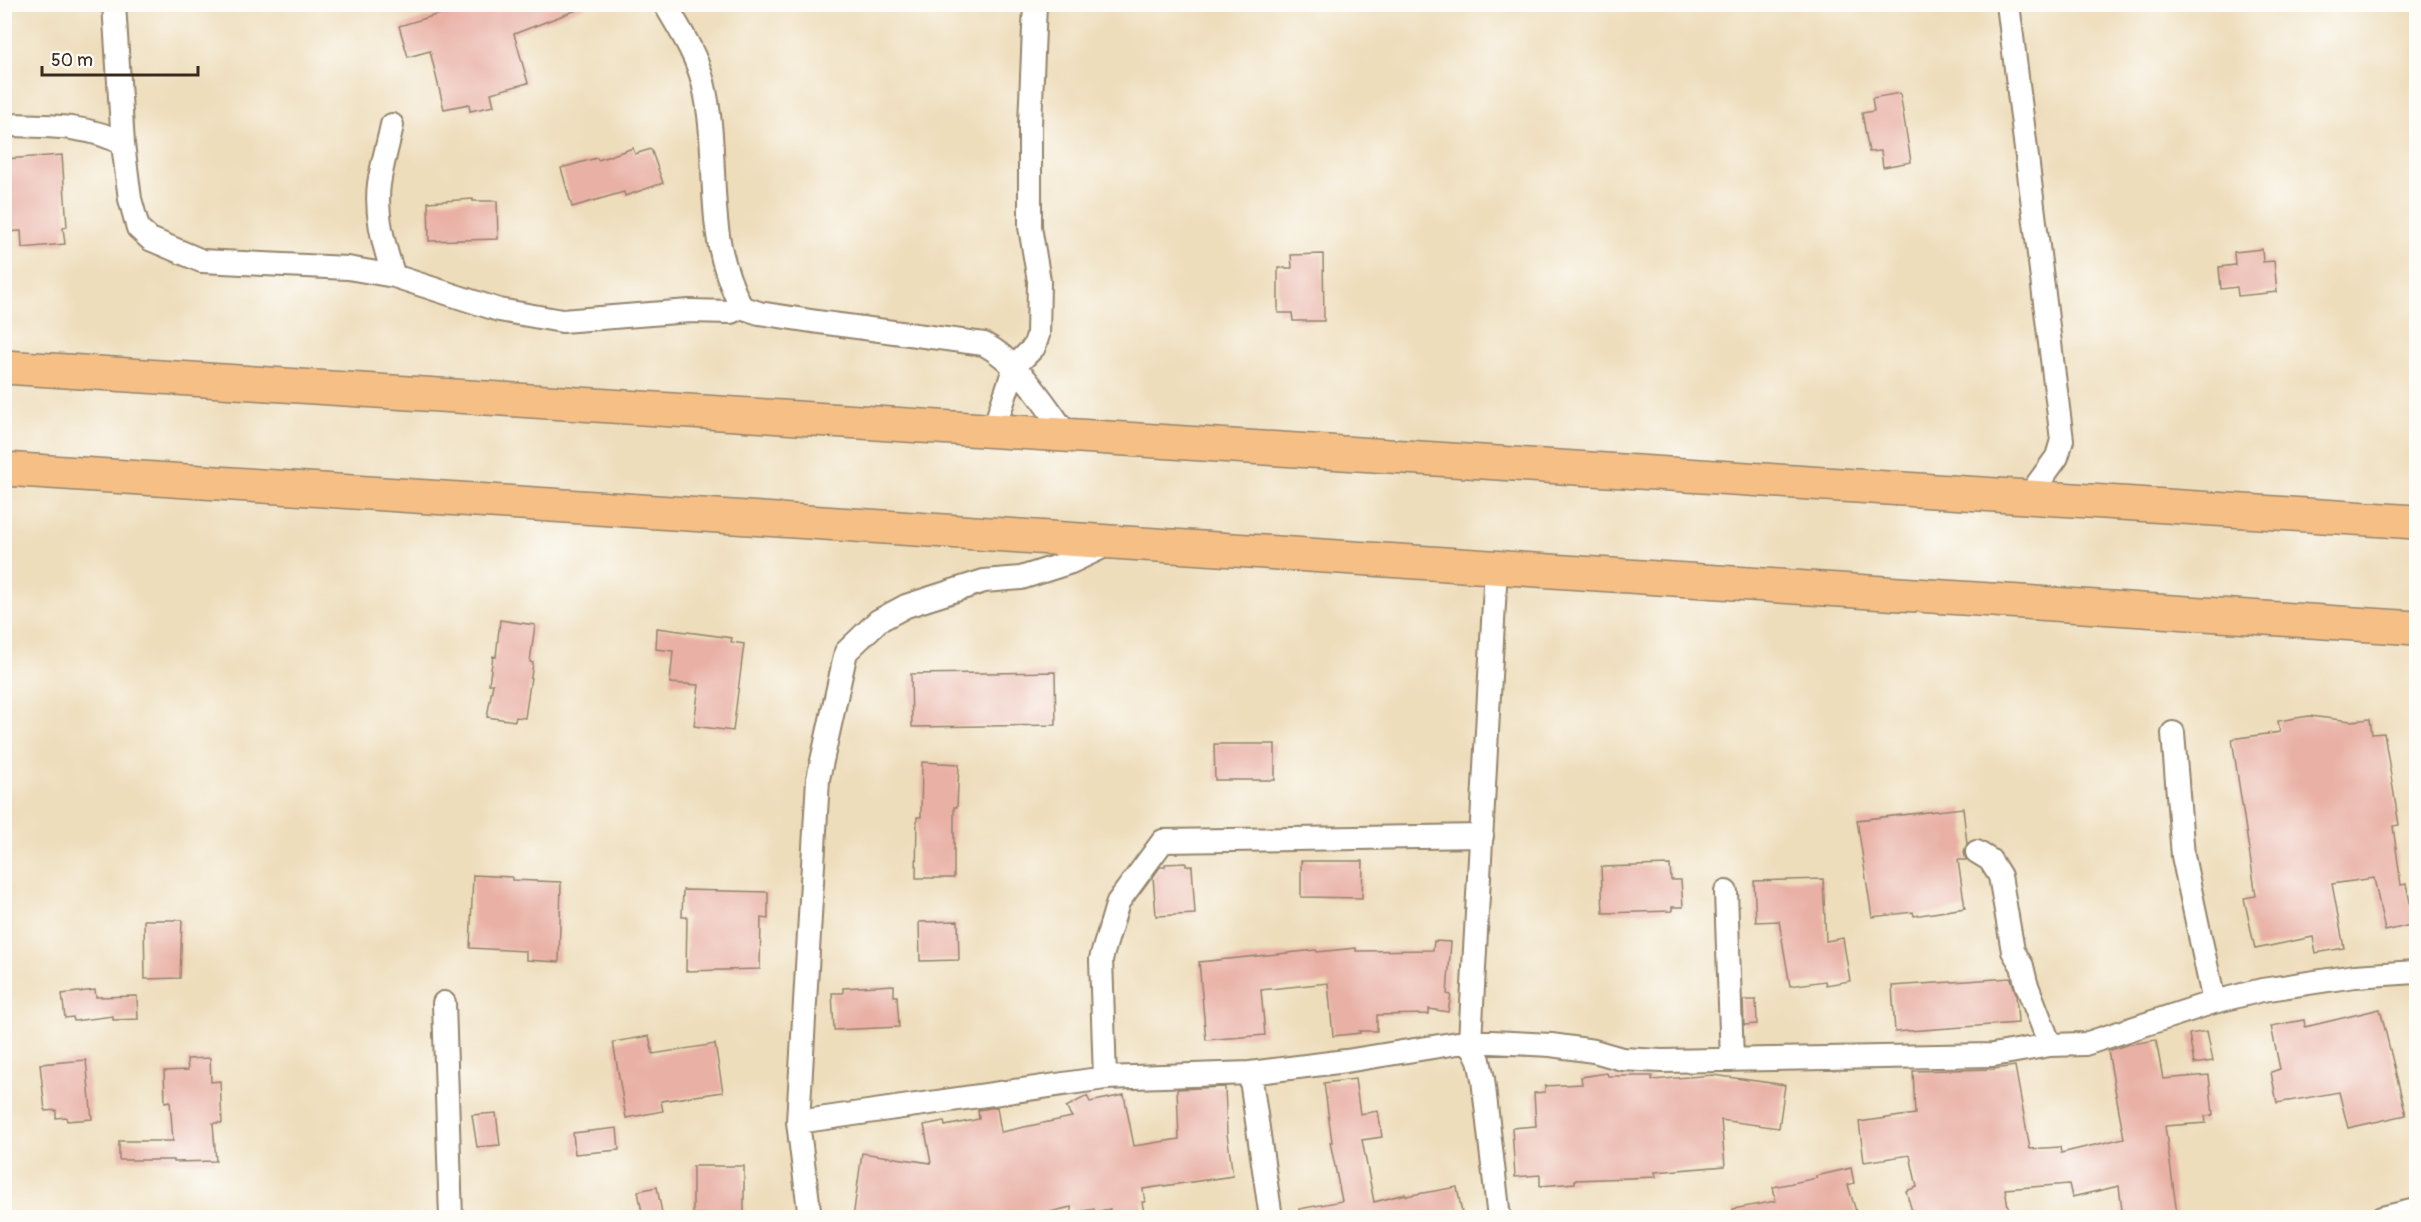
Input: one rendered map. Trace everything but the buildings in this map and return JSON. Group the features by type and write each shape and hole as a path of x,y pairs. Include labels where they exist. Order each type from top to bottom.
{"highway":[{"path":"4,367 2416,522"},
{"path":"4,469 2416,628"}],"street":[{"path":"114,4 123,144 130,199 138,228 157,243 202,261 348,268 394,276 499,310 562,321 689,311 723,313 731,312 741,306"},
{"path":"665,4 693,52 703,82 709,120 717,230 730,283 741,306 759,313 797,319 984,344 1003,354 1015,366 1068,436"},
{"path":"993,431 1015,366 1034,347 1038,335 1039,281 1030,227 1030,125 1035,4"},
{"path":"2008,4 2062,440 2057,457 2028,497"},
{"path":"4,125 92,132 113,138 123,144"},
{"path":"392,125 379,187 380,218 385,252 394,276"},
{"path":"810,1218 798,1122 818,779 846,652 878,621 906,606 984,581 1021,578 1071,562 1115,541"},
{"path":"1496,567 1470,1041 1479,1060 1483,1079 1499,1218"},
{"path":"2173,733 2183,856 2214,1002"},
{"path":"1105,1078 1101,959 1118,902 1163,841 1482,836"},
{"path":"1977,852 1990,860 2000,876 2013,951 2022,966 2029,993 2050,1046"},
{"path":"1726,892 1732,1060"},
{"path":"798,1122 1105,1078 1250,1072 1346,1061 1470,1041 1551,1045 1594,1051 1622,1059 1662,1061 1993,1054 2085,1044 2214,1002 2262,990 2355,976 2416,972"},
{"path":"444,1003 451,1218"},
{"path":"1250,1072 1271,1218"},
{"path":"2382,1218 2416,1210"}]}
